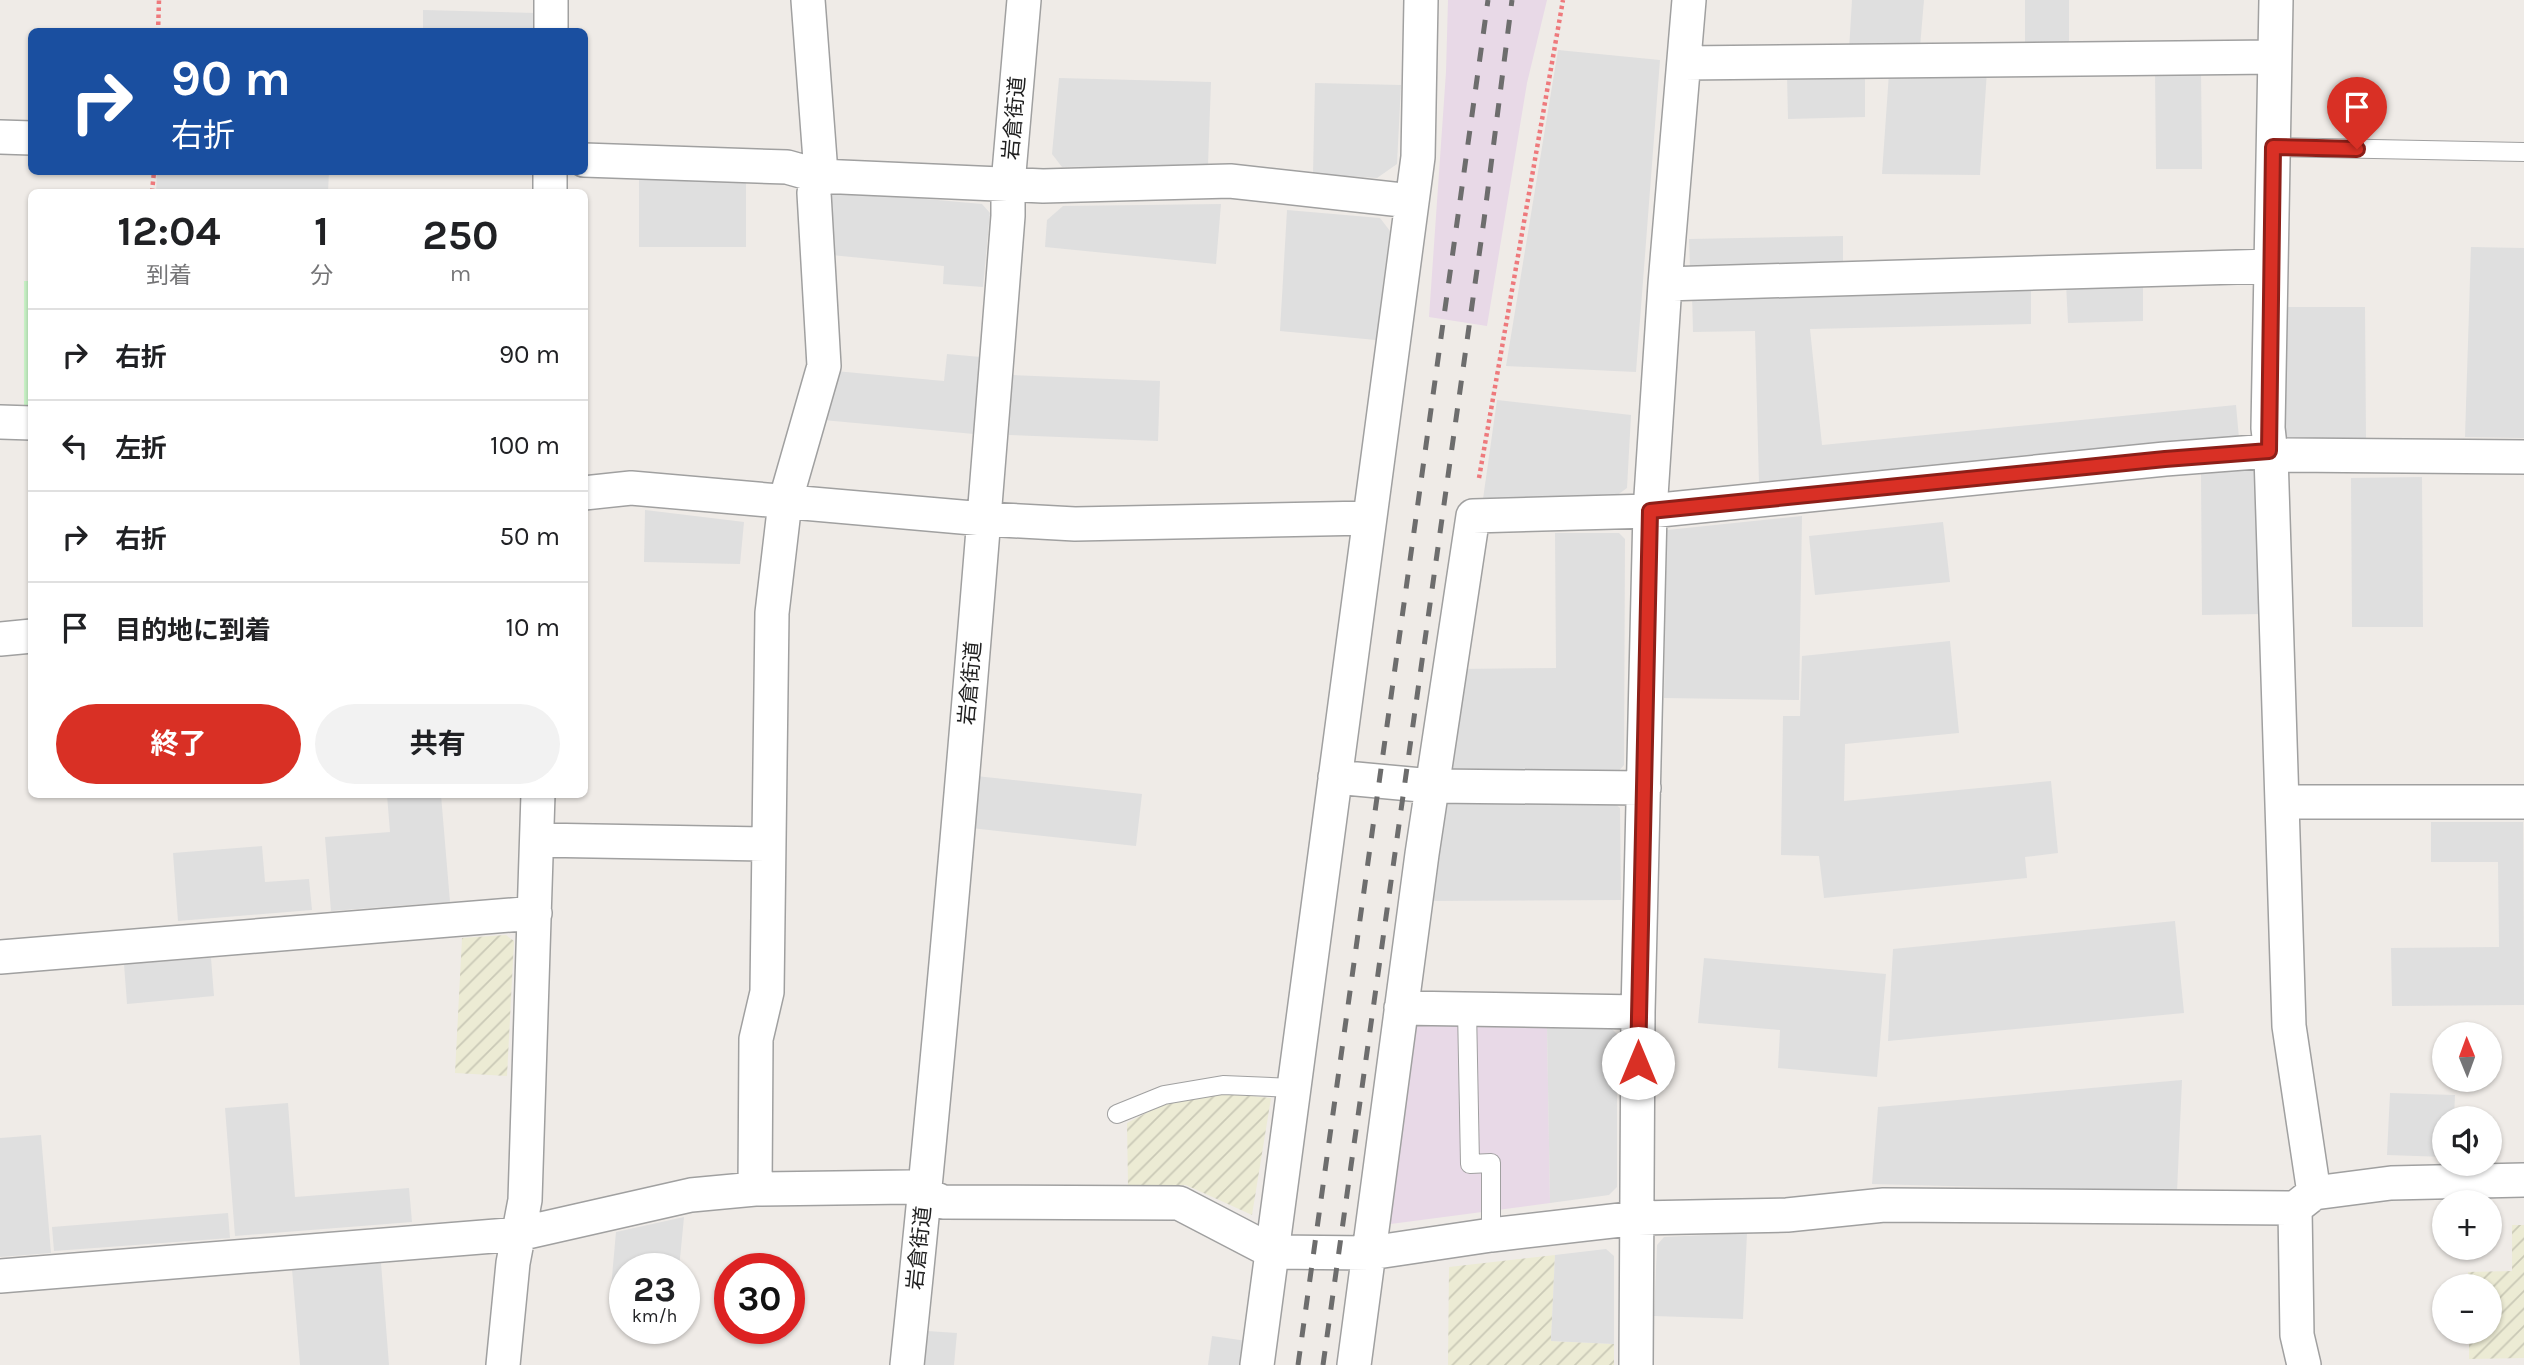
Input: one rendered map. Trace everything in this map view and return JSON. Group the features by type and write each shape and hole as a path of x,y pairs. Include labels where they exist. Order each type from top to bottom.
{"street":[{"path":"551,0 551,28"},
{"path":"755,1189 756,1039 767,992 772,612 785,502 824,366 814,193 820,160 808,0"},
{"name":"岩倉街道","path":"907,1365 925,1195 984,519 1024,0"},
{"path":"1257,1365 1418,157 1421,0"},
{"path":"1636,1365 1638,1012 1650,511 1665,284 1689,0"},
{"path":"2276,0 2270,453 2289,1026 2304,1201 2297,1335 2304,1365"},
{"path":"1684,62 2275,57"},
{"path":"0,137 28,138"},
{"path":"588,160 787,167 819,176 1043,186 1230,181 1411,201"},
{"path":"1665,284 2272,266"},
{"path":"0,422 28,423"},
{"path":"1354,1365 1432,786 1473,516 1650,511 2165,459 2270,453 2524,457"},
{"path":"588,493 631,488 984,519 1075,524 1369,518"},
{"path":"0,639 28,636"},
{"path":"1335,776 1432,786 1644,788"},
{"path":"503,1365 513,1264 525,1200 538,798"},
{"path":"2282,802 2524,802"},
{"path":"537,840 768,844"},
{"path":"0,957 535,914"},
{"path":"1401,1009 1638,1012"},
{"path":"0,1276 519,1234 691,1195 755,1189 909,1187 943,1202 1179,1203 1273,1252 1370,1253 1491,1235 1638,1218 1787,1216 1884,1205 2304,1201 2391,1183 2524,1180"}],"lane":[{"path":"2273,147 2524,152"},
{"path":"1467,1009 1470,1164 1491,1163 1491,1235"},
{"path":"1117,1114 1164,1095 1223,1085 1294,1087"}],"path":[{"path":"158,28 159,0"},
{"path":"1473,516 1563,0"}],"shaded area":[{"path":"1448,0 1547,0 1527,83 1487,326 1429,317 1446,72"},
{"path":"1852,0 1924,0 1920,47 1849,50"},
{"path":"2025,0 2069,0 2069,49 2025,49"},
{"path":"423,10 535,13 536,28 423,28"},
{"path":"1558,50 1660,60 1636,372 1506,366"},
{"path":"2201,70 2202,169 2156,169 2155,71"},
{"path":"1987,71 1980,175 1882,174 1889,73"},
{"path":"1865,72 1865,117 1788,119 1787,74"},
{"path":"1059,78 1211,82 1208,165 1062,167 1052,154"},
{"path":"1315,83 1401,85 1397,164 1377,178 1313,174"},
{"path":"157,175 329,175 328,189 156,189"},
{"path":"639,178 746,178 746,247 639,247"},
{"path":"826,190 982,204 990,213 983,287 943,284 944,266 831,255"},
{"path":"1221,204 1216,264 1045,247 1047,220 1063,206"},
{"path":"1287,210 1380,218 1390,231 1376,340 1280,331"},
{"path":"1843,236 1843,265 1690,268 1689,239"},
{"path":"2471,247 2524,248 2524,438 2465,437"},
{"path":"2143,281 2143,321 2068,323 2066,283"},
{"path":"2031,285 2031,324 1810,329 1822,445 2236,405 2239,438 1759,484 1755,331 1693,332 1692,293"},
{"path":"2280,307 2365,307 2366,438 2287,438 2281,430"},
{"path":"947,354 981,357 974,434 823,420 835,371 944,381"},
{"path":"1012,375 1160,381 1158,441 1009,435"},
{"path":"1497,400 1631,415 1627,488 1616,496 1483,499"},
{"path":"2260,468 2262,614 2202,615 2201,473"},
{"path":"2422,477 2423,627 2352,627 2351,478"},
{"path":"645,510 744,522 740,564 644,562"},
{"path":"1802,516 1799,700 1664,698 1667,530"},
{"path":"1943,522 1950,582 1815,595 1809,536"},
{"path":"1555,533 1619,533 1625,539 1624,765 1615,775 1442,774 1456,669 1556,668"},
{"path":"1950,641 1959,733 1845,744 1844,801 2051,781 2058,853 2025,857 2027,878 1824,898 1819,856 1781,855 1783,716 1800,716 1802,656"},
{"path":"976,776 1142,794 1136,846 971,828"},
{"path":"387,798 441,798 450,902 331,911 325,837 390,832"},
{"path":"1442,799 1609,799 1620,808 1621,900 1427,901"},
{"path":"2431,822 2523,822 2524,1005 2392,1006 2391,948 2499,947 2498,862 2431,862"},
{"path":"262,846 265,882 309,879 312,910 178,921 173,853"},
{"path":"2175,921 2184,1013 1888,1041 1893,949"},
{"path":"211,958 214,996 127,1004 124,964"},
{"path":"1704,958 1886,974 1877,1077 1778,1068 1780,1030 1698,1023"},
{"path":"1411,1023 1547,1025 1550,1203 1383,1225"},
{"path":"1547,1025 1609,1026 1617,1034 1617,1187 1609,1195 1550,1203"},
{"path":"2182,1080 2177,1192 1872,1184 1878,1107"},
{"path":"2390,1093 2455,1095 2455,1106 2432,1106 2432,1157 2387,1155"},
{"path":"288,1103 295,1197 409,1188 412,1222 235,1236 225,1108"},
{"path":"41,1135 51,1253 0,1257 0,1138"},
{"path":"228,1213 230,1238 54,1251 52,1227"},
{"path":"684,1217 681,1253 614,1253 616,1232"},
{"path":"1747,1233 1743,1319 1654,1316 1657,1245 1664,1237"},
{"path":"1606,1249 1614,1256 1614,1344 1551,1341 1555,1255"},
{"path":"381,1263 389,1365 300,1365 292,1269"},
{"path":"927,1331 957,1333 954,1365 923,1365"},
{"path":"1212,1336 1247,1341 1244,1365 1208,1365"}],"green space":[{"path":"24,281 28,281 28,408 24,408"},
{"path":"506,935 514,941 507,1076 455,1073 462,938"},
{"path":"1222,1093 1271,1098 1252,1215 1186,1185 1128,1186 1127,1123 1169,1101"},
{"path":"2512,1225 2524,1225 2524,1358 2469,1359 2469,1344 2502,1344 2502,1274 2468,1272 2512,1271"},
{"path":"1555,1255 1551,1341 1614,1344 1614,1365 1448,1365 1449,1267"}],"railway":[{"path":"1298,1365 1488,0"},
{"path":"1323,1365 1484,220 1512,0"}],"route":[{"path":"1638,1063 1650,511 2269,451 2273,147 2357,149"}]}
